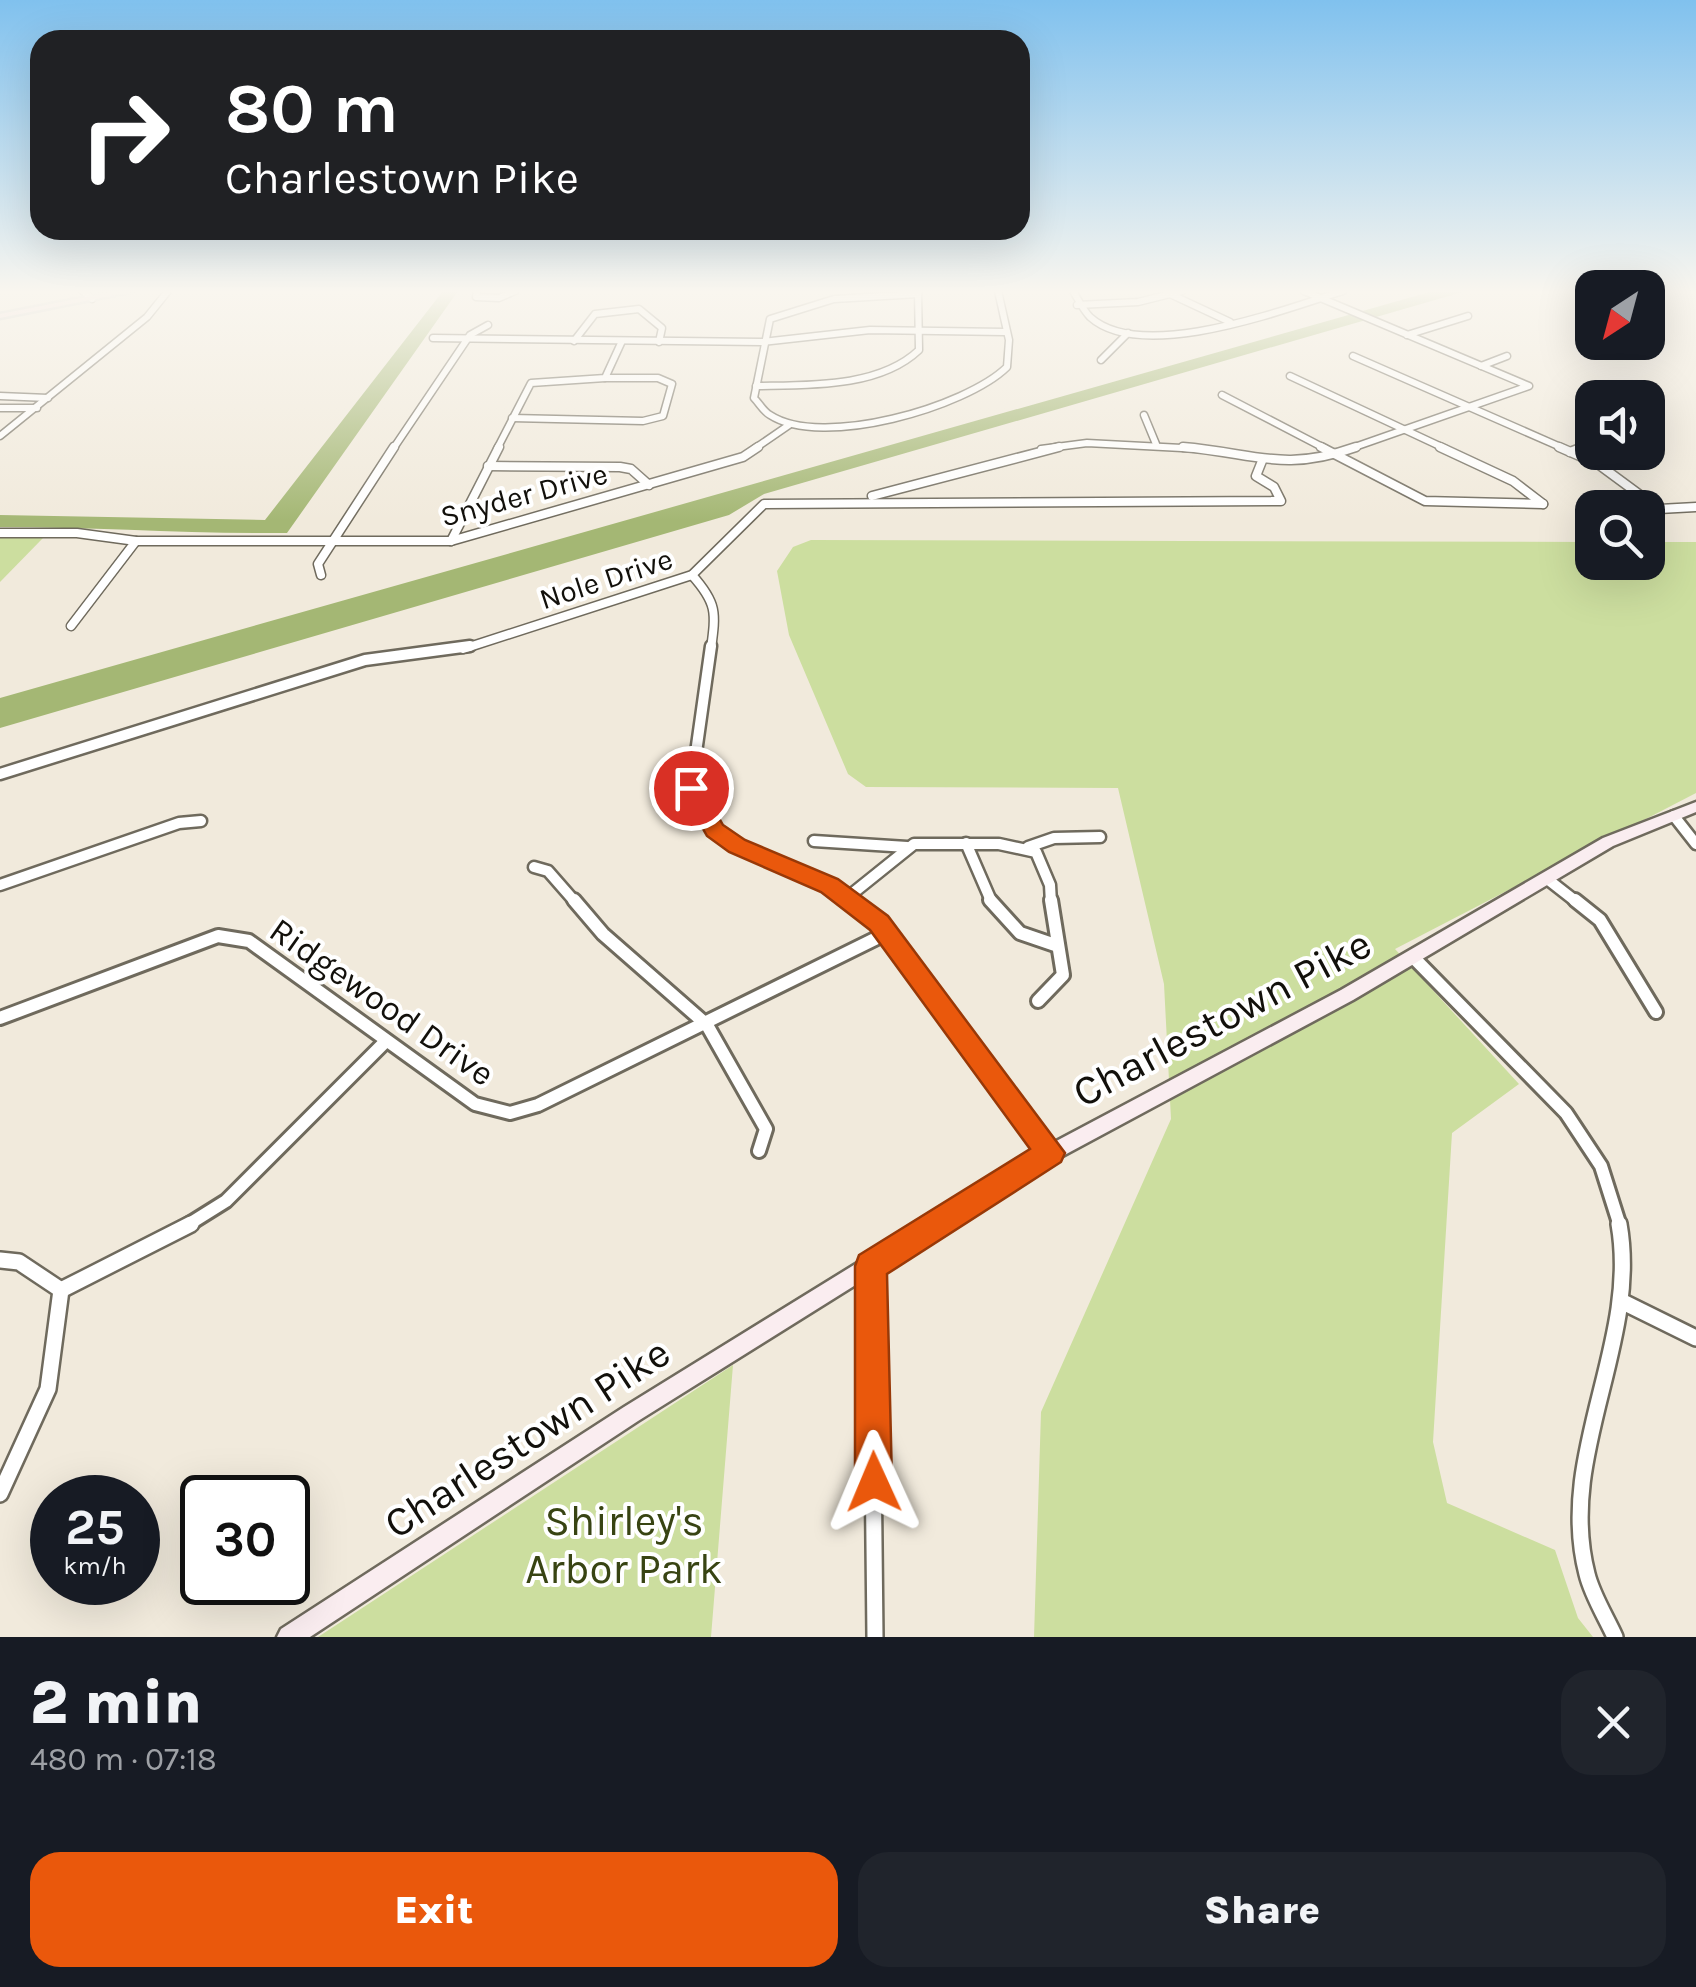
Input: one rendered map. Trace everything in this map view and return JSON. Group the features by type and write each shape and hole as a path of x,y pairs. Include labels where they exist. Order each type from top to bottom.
{"street":[{"path":"0,436 86,367"},
{"path":"321,575 318,564 330,542 448,367"},
{"path":"605,378 610,367"},
{"path":"759,367 754,398 760,409 789,425 831,429 871,423 984,387 1005,367"},
{"path":"756,386 829,382 890,367"},
{"path":"1379,367 1613,472 1659,509 1696,507"},
{"path":"857,500 1036,450 1115,441 1297,464 1336,456 1402,428 1529,386 1484,367"},
{"path":"1222,396 1425,501 1543,504 1513,482 1290,376"},
{"path":"452,540 512,418 531,383 658,378 672,384 664,416 643,421 512,418"},
{"path":"0,396 49,398"},
{"path":"0,408 37,408"},
{"path":"1144,415 1156,444"},
{"name":"Snyder Drive","path":"0,533 86,534 136,541 452,540 742,457 789,425"},
{"path":"1570,452 1575,450"},
{"name":"Nole Drive","path":"0,774 364,660 462,649 692,575 764,504 857,500 1247,504 1282,501 1274,487 1256,476 1262,460"},
{"path":"488,466 620,467 631,469 649,485"},
{"path":"71,626 136,541"},
{"path":"692,575 710,596 715,617 693,768 695,802 715,830 737,846 848,897 887,933 1050,1153"},
{"name":"Charlestown Pike","path":"289,1637 630,1414 1050,1153 1413,957 1452,929 1608,842 1696,807"},
{"path":"1674,816 1696,844"},
{"path":"0,885 179,822 201,821"},
{"path":"814,841 907,847 926,841 1028,848 1054,838 1100,838"},
{"path":"966,843 999,918 1010,930 1058,946"},
{"path":"848,897 907,847"},
{"path":"1028,848 1044,862 1063,975 1038,1002"},
{"path":"534,867 548,871 603,934 707,1025 766,1129 759,1150"},
{"path":"1546,878 1600,920 1656,1012"},
{"name":"Ridgewood Drive","path":"0,1018 199,942 235,936 249,941 475,1104 510,1113 538,1105 707,1025 887,933"},
{"path":"1413,957 1586,1138 1620,1219 1626,1250 1623,1302 1580,1476 1576,1513 1588,1580 1614,1637"},
{"path":"61,1290 226,1202 385,1042"},
{"path":"0,1260 18,1262 61,1290"},
{"path":"871,1266 876,1637"},
{"path":"0,1494 48,1389 61,1290"},
{"path":"1623,1302 1696,1338"}],"green space":[{"path":"384,367 404,367 287,533 0,527 0,515 265,520"},
{"path":"1164,367 1202,367 764,494 729,515 0,728 0,698"},
{"path":"0,538 43,538 0,582"},
{"path":"811,540 1575,542 1575,580 1665,580 1665,542 1696,542 1696,793 1395,949 1519,1084 1452,1133 1433,1442 1447,1503 1555,1550 1578,1618 1593,1637 1034,1637 1041,1412 1171,1119 1164,984 1118,788 866,787 848,774 789,635 777,571 793,547"},
{"name":"Shirley's Arbor Park","path":"733,1365 711,1637 318,1637"}],"route":[{"path":"691,788 706,820 737,846 830,886 879,923 1050,1153 871,1266 874,1482"}]}
